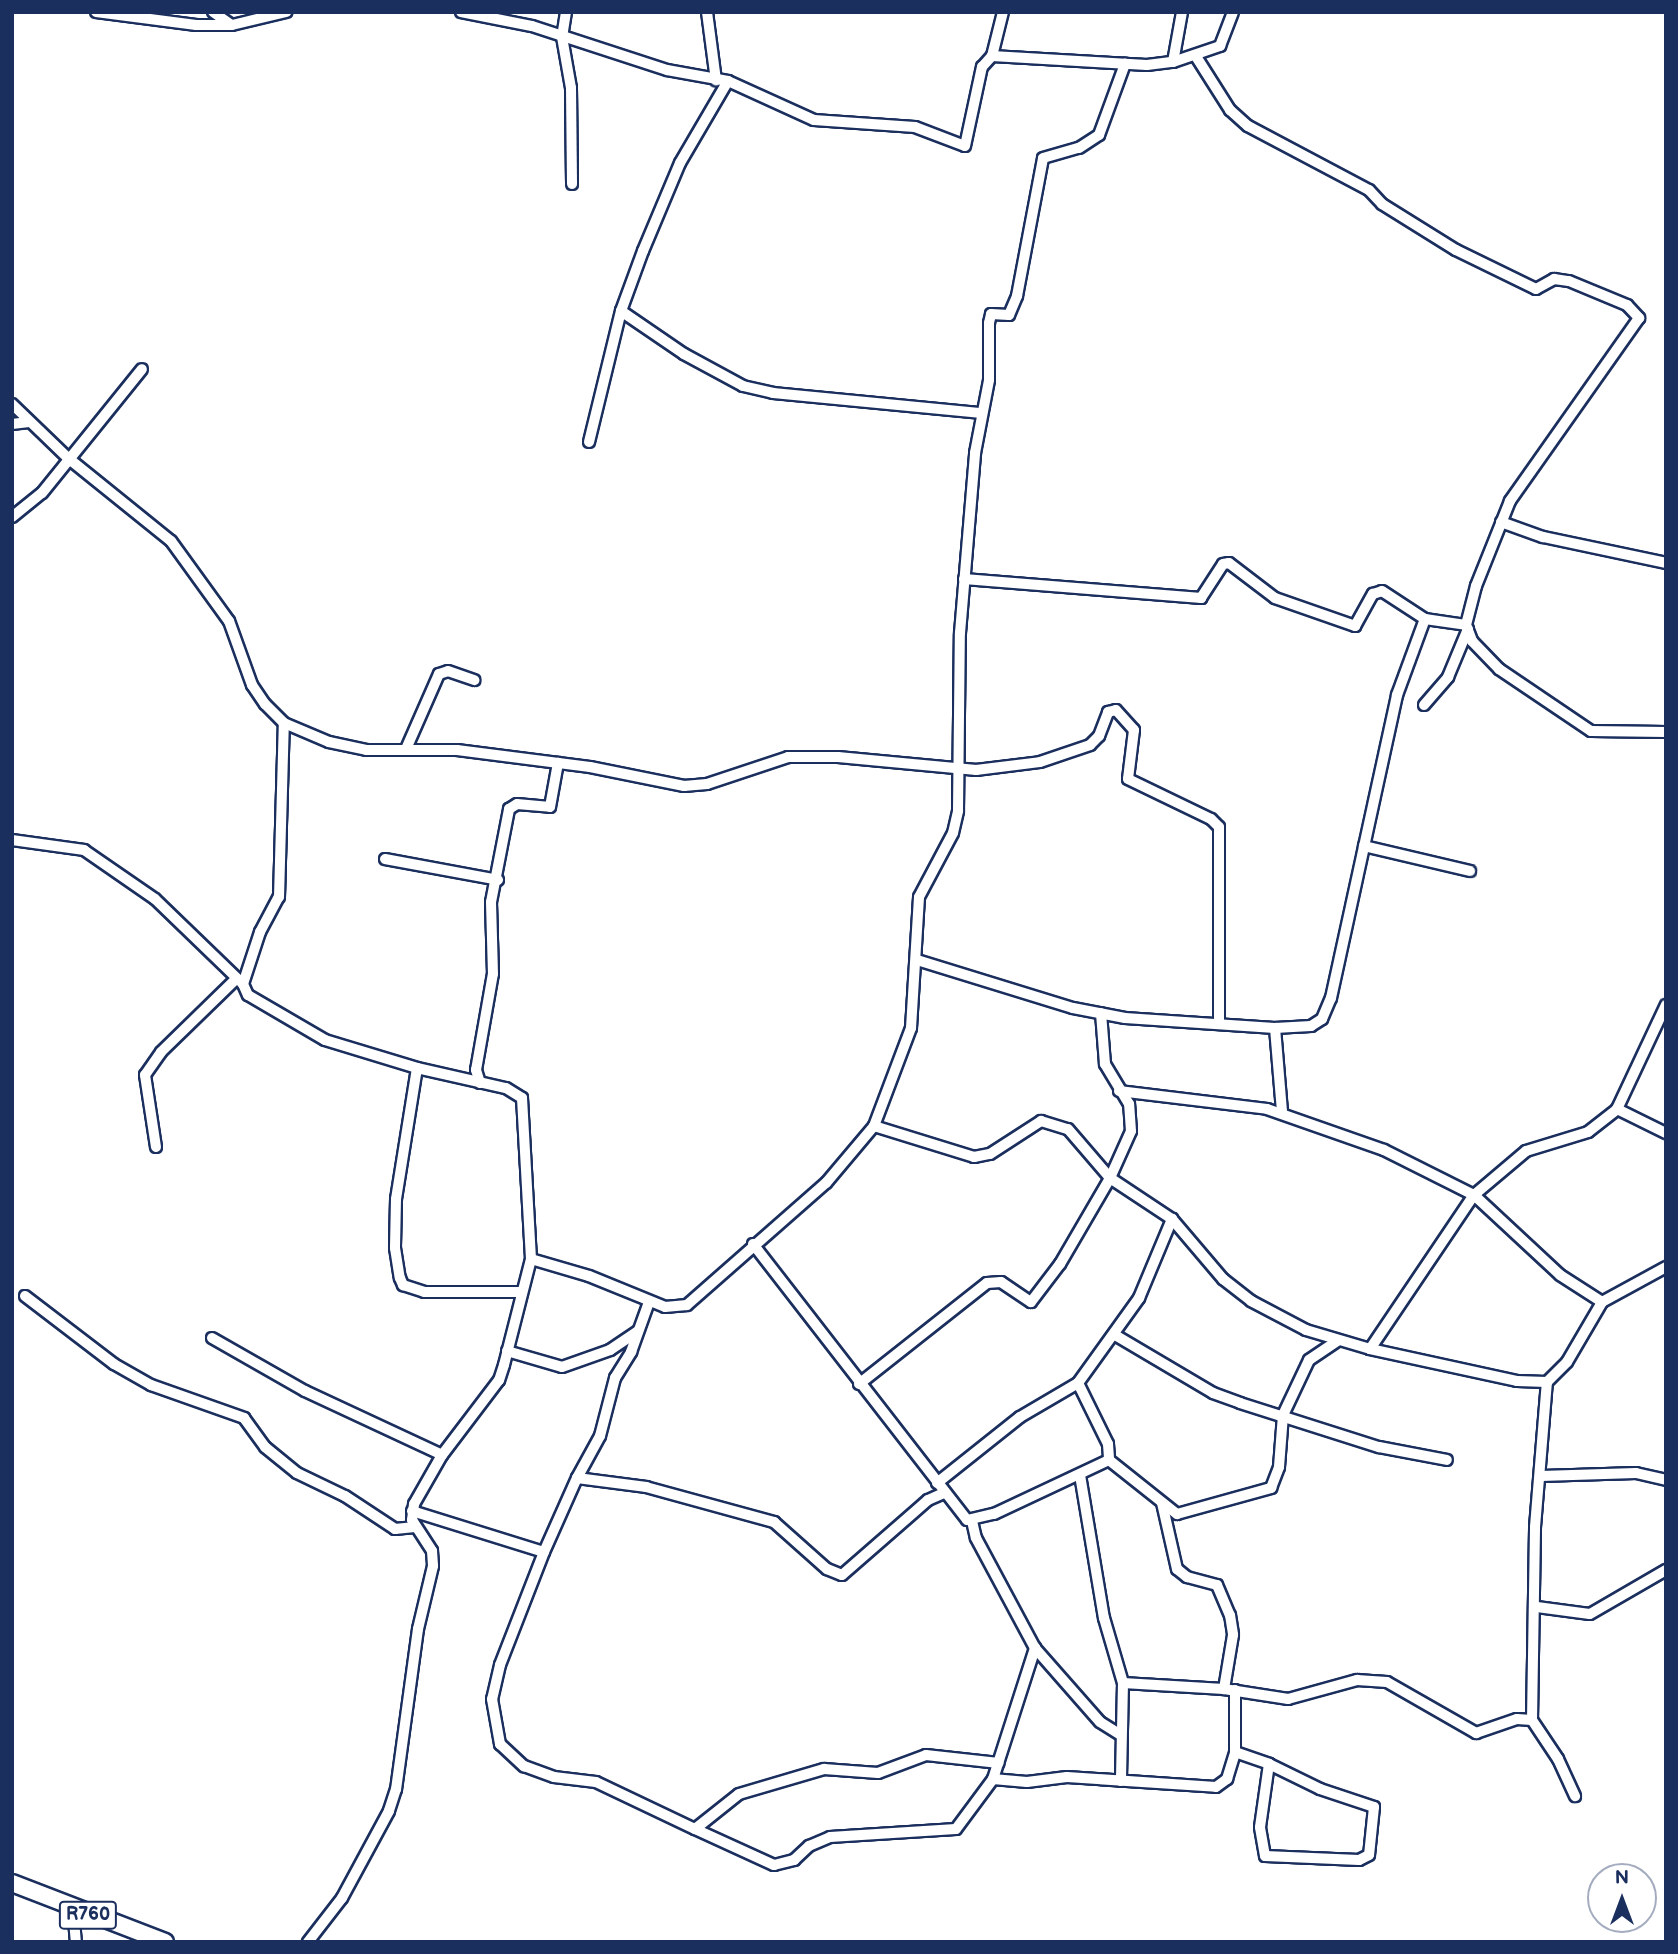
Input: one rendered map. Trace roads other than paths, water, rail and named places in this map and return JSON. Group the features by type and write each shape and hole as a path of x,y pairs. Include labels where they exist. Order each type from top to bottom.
{"main road":[{"name":"R760","path":"12,1883 73,1909 165,1942"}],"street":[{"path":"96,12 196,25 232,25 286,12"},
{"path":"213,12 232,25"},
{"path":"461,12 510,20 667,70 729,81 814,120 915,127 965,146 982,67 992,56 1003,12"},
{"path":"566,12 562,37 571,88 572,184"},
{"path":"707,12 716,80"},
{"path":"1173,62 1182,12"},
{"path":"992,56 1125,64 1197,58 1220,46 1233,12"},
{"path":"1197,58 1230,110 1248,126 1369,190 1382,204 1456,250 1536,289 1555,279 1569,281 1627,305 1639,318 1587,388 1560,435 1520,485 1501,522 1448,677 1424,705"},
{"path":"531,1259 589,1276 649,1302 678,1307 698,1300 753,1244 826,1183 874,1126 911,1028 917,960 916,908 930,869 953,833 958,769 964,579 982,413 989,380 991,314 1009,315 1017,296 1043,158 1079,148 1099,135 1125,64"},
{"path":"589,442 621,311 680,163 729,81"},
{"path":"621,311 684,354 743,386 773,393 982,413"},
{"path":"12,517 42,493 142,369"},
{"path":"12,404 68,458 157,526 186,559 229,621 252,685 284,723 344,746 447,749 558,763 684,786 707,784 788,757 814,755 958,769 1005,768 1053,758 1094,742 1111,710 1123,713 1134,730 1128,779 1211,819 1219,827 1219,1024"},
{"path":"12,424 29,422"},
{"path":"1501,522 1543,537 1666,563"},
{"path":"964,579 1201,598 1223,564 1229,563 1275,598 1349,624 1362,621 1373,594 1382,591 1425,619 1467,627"},
{"path":"917,960 1101,1013 1275,1028 1311,1026 1328,1008 1396,695 1425,619"},
{"path":"1467,627 1472,640 1499,669 1591,731 1666,732"},
{"path":"406,749 439,674 448,671 474,680"},
{"path":"156,1147 145,1075 161,1052 239,982 260,932 279,897 284,723"},
{"path":"480,1083 476,1070 493,974 491,902 498,880 509,809 517,804 550,807 558,763"},
{"path":"12,840 85,850 155,899 239,982 248,995 325,1040 417,1068 506,1088 522,1098 531,1259 519,1292 499,1380 442,1455 412,1511 415,1527 432,1551 433,1566 418,1629 396,1789 390,1811 342,1898 308,1942"},
{"path":"1364,846 1470,871"},
{"path":"385,859 498,880"},
{"path":"1370,1349 1474,1195 1527,1151 1588,1132 1617,1110 1666,1005"},
{"path":"859,1384 988,1283 1001,1282 1027,1302 1036,1300 1110,1178 1131,1131 1129,1104 1105,1064 1101,1013"},
{"path":"1275,1028 1282,1112"},
{"path":"417,1068 396,1199 395,1248 403,1285 424,1292 519,1292"},
{"path":"1119,1091 1282,1112 1384,1150 1474,1195 1560,1275 1602,1302"},
{"path":"1617,1110 1666,1133"},
{"path":"874,1126 974,1157 990,1154 1033,1123 1055,1122 1068,1129 1110,1178 1172,1219 1223,1279 1251,1301 1289,1323 1337,1341 1370,1349 1517,1381 1547,1382"},
{"path":"937,1483 1020,1417 1078,1383 1139,1298 1172,1219"},
{"path":"753,1244 960,1515 972,1521 1109,1460"},
{"path":"1574,1796 1558,1759 1532,1720 1537,1607 1535,1527 1547,1382 1567,1362 1602,1302 1666,1267"},
{"path":"25,1296 123,1369 151,1384 244,1418 265,1447 297,1474 335,1490 395,1529 415,1527"},
{"path":"649,1302 615,1378 600,1436 577,1478 544,1552 495,1684 493,1719 500,1744 524,1766 554,1777 596,1783 769,1864 784,1864 830,1837 956,1829 993,1779 1035,1648"},
{"path":"507,1351 562,1367 610,1350 638,1331"},
{"path":"1115,1335 1213,1393 1379,1447 1447,1460"},
{"path":"212,1338 304,1391 442,1455"},
{"path":"1078,1383 1108,1444 1109,1460 1170,1512 1183,1514 1270,1488 1279,1467 1283,1415 1309,1360 1337,1341"},
{"path":"1541,1476 1636,1473 1666,1480"},
{"path":"1080,1475 1104,1618 1123,1683 1121,1781"},
{"path":"577,1478 655,1489 774,1522 837,1575 848,1573 928,1500 944,1493"},
{"path":"993,1779 1027,1782 1067,1777 1216,1787 1227,1779 1235,1752 1229,1690 1233,1635 1230,1615 1217,1585 1187,1577 1177,1569 1162,1503"},
{"path":"412,1511 544,1552"},
{"path":"972,1521 976,1538 1035,1648 1100,1722 1121,1735"},
{"path":"1537,1607 1590,1614 1666,1570"},
{"path":"1123,1683 1229,1690 1288,1699 1373,1679 1402,1688 1476,1733 1517,1719 1532,1720"},
{"path":"1235,1752 1269,1764 1321,1789 1374,1807 1368,1855 1359,1860 1265,1856 1260,1827 1269,1764"},
{"path":"695,1829 739,1794 824,1769 878,1773 926,1755 999,1763"},
{"path":"73,1909 76,1942"}]}
